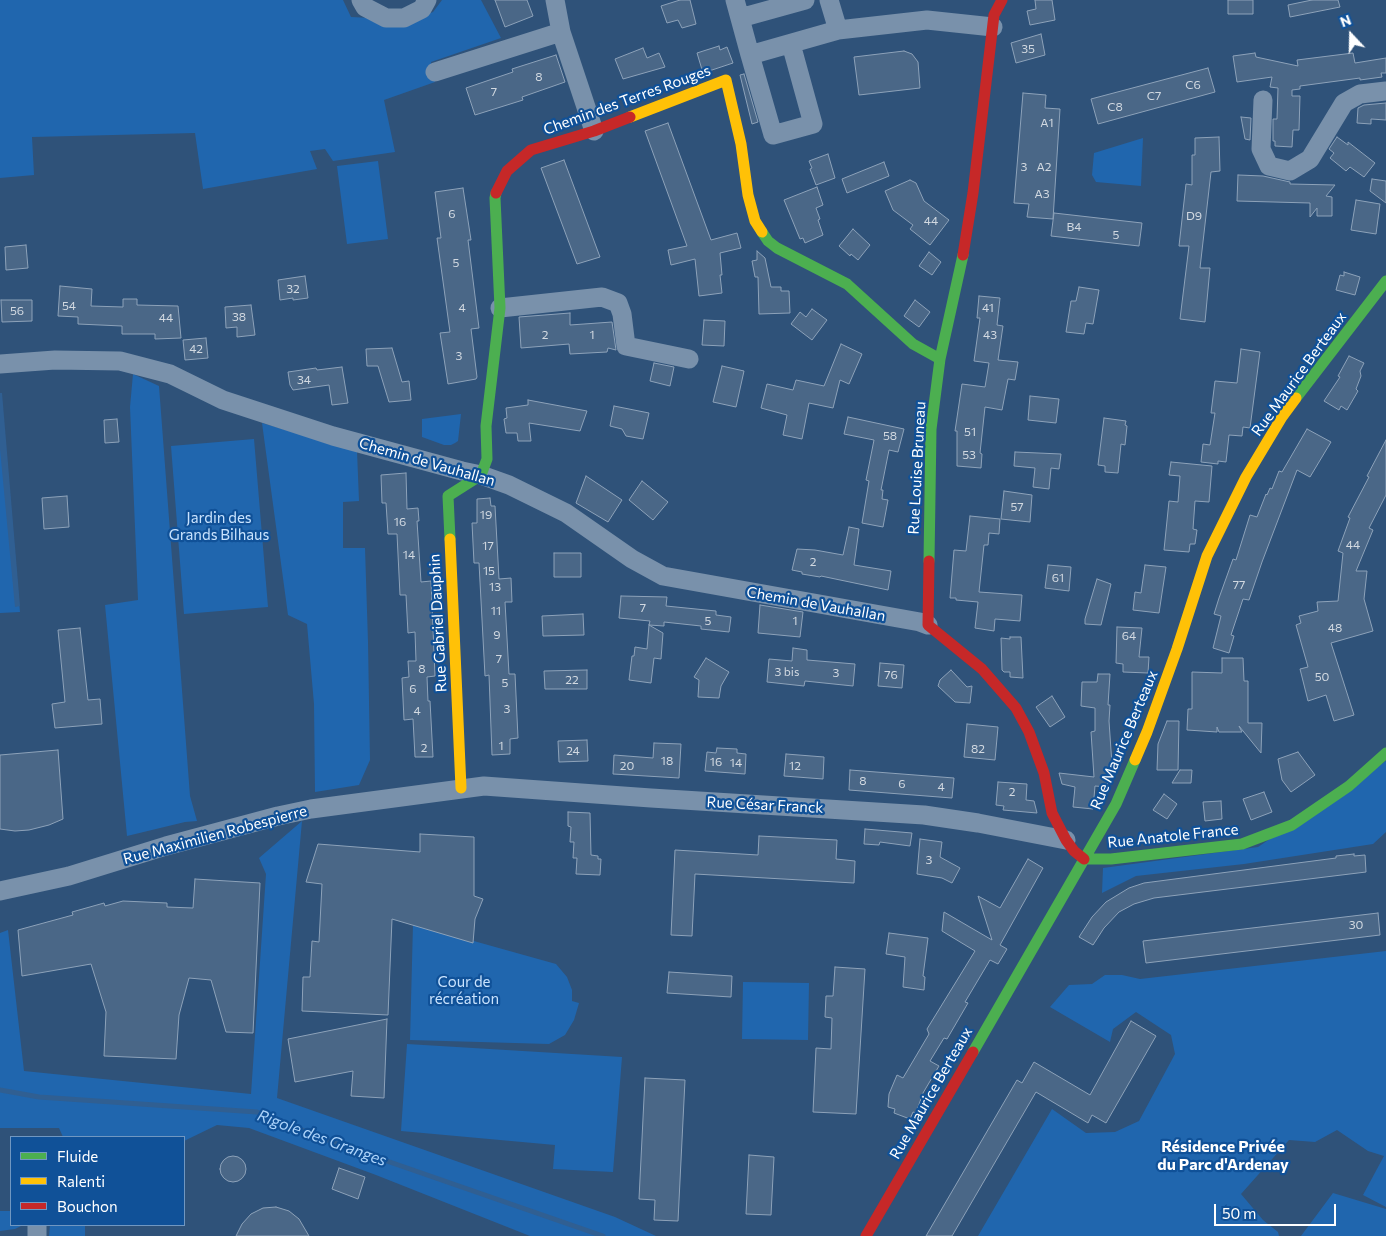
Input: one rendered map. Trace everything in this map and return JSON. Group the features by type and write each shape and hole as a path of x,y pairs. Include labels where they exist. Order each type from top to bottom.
{"street":[{"path":"361,0 365,7 386,18 404,18 422,9 427,0"},
{"path":"555,0 561,32 594,131"},
{"path":"773,135 737,9 805,0"},
{"path":"830,0 838,30"},
{"name":"Rue Louise Bruneau","path":"928,625 931,429 940,358 964,252 973,193 994,15 1002,0"},
{"path":"750,55 838,30 927,20 993,28"},
{"path":"435,72 561,32"},
{"path":"741,144 813,124 791,44"},
{"name":"Chemin des Terres Rouges","path":"481,475 487,459 486,426 500,308 495,198 499,185 507,171 531,150 594,131 726,80 741,144 748,195 755,220 768,241 777,248 847,284 913,344 940,358"},
{"path":"1263,100 1261,149 1269,166 1290,171 1310,159 1344,103 1360,94 1386,91"},
{"name":"Rue Maurice Berteaux","path":"866,1236 1116,804 1147,732 1177,649 1207,556 1246,476 1282,417 1386,281"},
{"path":"500,308 602,297 618,303 622,314 626,346 689,359"},
{"name":"Chemin de Vauhallan","path":"0,364 55,360 120,361 170,374 223,400 333,436 462,472 481,475 509,485 566,513 632,560 663,576 928,625"},
{"name":"Rue Gabriel Dauphin","path":"462,788 448,496 481,475"},
{"path":"928,625 982,669 1016,708 1029,732 1044,773 1052,813 1066,840 1074,851 1084,859"},
{"name":"Rue Anatole France","path":"1084,859 1111,859 1242,844 1292,825 1349,786 1386,752"},
{"name":"Rue César Franck","path":"462,788 484,786 924,815 988,824 1066,840"},
{"name":"Rue Maximilien Robespierre","path":"0,891 69,876 166,846 278,816 311,809 462,788"}],"green space":[{"path":"0,0 343,0 351,17 371,18 399,25 433,12 442,0 481,0 501,38 431,62 435,82 384,100 395,152 333,161 325,149 310,151 317,169 203,189 195,133 32,137 34,175 0,178"},
{"path":"1143,138 1141,186 1096,182 1092,175 1094,153"},
{"path":"378,161 388,239 347,244 337,166"},
{"path":"133,374 159,386 190,796 197,821 185,822 127,836 105,605 138,600 130,407"},
{"path":"461,414 458,441 455,443 444,445 422,437 422,419"},
{"path":"262,423 357,451 359,501 343,502 343,548 365,548 370,760 359,785 315,792 314,704 307,624 288,615"},
{"name":"Jardin des Grands Bilhaus","path":"254,439 268,607 184,614 171,446"},
{"path":"6,448 20,612 0,613 0,449"},
{"path":"1386,761 1386,832 1373,844 1244,864 1136,876 1102,893 1103,868 1258,847"},
{"path":"302,821 277,1098 615,1217 656,1236 530,1236 376,1175 249,1128 217,1125 185,1141 185,1136 63,1136 59,1128 0,1128 0,933 8,930 24,1071 251,1094 266,874 259,858"},
{"name":"Cour de récréation","path":"413,924 556,964 567,977 572,990 572,1001 579,1003 574,1020 565,1035 549,1044 410,1040"},
{"path":"1386,951 1386,1207 1363,1195 1384,1156 1368,1151 1337,1130 1315,1142 1289,1140 1241,1194 1263,1220 1278,1232 1279,1236 978,1236 1052,1109 1086,1133 1115,1132 1139,1121 1175,1054 1171,1035 1136,1012 1113,1029 1110,1042 1050,1007 1069,985 1092,984 1105,975 1122,975 1140,979"},
{"path":"743,982 809,983 808,1040 742,1039"},
{"path":"407,1044 622,1057 613,1172 553,1169 555,1145 401,1131"},
{"path":"1333,1193 1386,1209 1386,1236 1301,1236"},
{"path":"0,1211 10,1211 10,1226 21,1226 15,1229 0,1231"},
{"path":"50,1226 85,1226 85,1236 49,1236"}],"shaded area":[{"path":"0,393 2,393 20,606 15,607 0,449"}],"building":[{"path":"495,0 527,0 533,16 505,27"},
{"path":"680,0 690,0 696,24 682,28 678,20 667,23 661,6"},
{"path":"1035,0 1052,0 1055,20 1030,25 1027,11 1036,9"},
{"path":"1228,0 1253,0 1253,14 1228,14"},
{"path":"1312,0 1338,0 1340,7 1290,17 1288,5"},
{"path":"1041,34 1045,55 1016,63 1011,43"},
{"path":"719,46 720,50 727,47 733,63 703,73 697,53"},
{"path":"643,48 647,58 659,53 665,67 623,79 615,59"},
{"path":"904,51 912,54 918,62 920,88 859,95 854,57"},
{"path":"1255,53 1256,57 1298,66 1297,60 1353,53 1355,63 1386,58 1386,73 1381,73 1382,77 1300,86 1300,89 1292,90 1292,96 1300,96 1299,130 1293,130 1292,147 1275,146 1275,141 1273,141 1273,119 1277,119 1278,88 1270,87 1272,77 1237,82 1233,56"},
{"path":"556,55 565,82 522,97 523,100 475,115 466,88 513,72 512,69"},
{"path":"1208,68 1215,92 1098,124 1091,99"},
{"path":"744,74 758,122 752,124 740,75"},
{"path":"1023,93 1046,95 1045,108 1060,109 1053,219 1027,217 1029,204 1014,203"},
{"path":"1386,103 1386,120 1371,119 1371,124 1357,123 1358,108 1364,105"},
{"path":"1241,117 1251,118 1250,140 1245,139"},
{"path":"668,123 711,240 737,233 741,248 720,253 722,293 699,296 695,259 671,265 668,250 687,246 645,131"},
{"path":"1219,137 1220,171 1211,172 1200,268 1210,268 1205,322 1180,319 1189,246 1179,246 1186,184 1192,185 1192,155 1195,155 1195,138"},
{"path":"1337,137 1348,145 1348,142 1375,163 1364,177 1350,167 1346,171 1330,158 1334,153 1329,149"},
{"path":"828,154 835,178 816,185 809,161"},
{"path":"564,160 600,257 577,264 541,168"},
{"path":"884,162 889,176 847,193 842,179"},
{"path":"1238,175 1263,176 1290,182 1290,184 1335,185 1326,196 1332,197 1332,216 1317,216 1317,208 1310,217 1310,203 1237,201"},
{"path":"1372,179 1386,181 1386,203 1370,191"},
{"path":"910,180 916,183 924,201 949,220 930,245 910,229 913,225 893,210 885,191"},
{"path":"817,187 823,205 816,208 823,235 805,243 803,238 800,239 784,200"},
{"path":"463,188 471,240 468,240 479,328 471,329 477,377 476,379 448,384 440,333 450,332 437,238 441,238 435,192"},
{"path":"1356,200 1380,204 1376,234 1351,230"},
{"path":"1054,213 1142,223 1139,246 1051,236"},
{"path":"853,229 870,245 858,260 851,254 850,256 839,246"},
{"path":"26,245 28,268 6,270 5,247"},
{"path":"757,251 765,258 771,287 781,287 781,291 789,291 790,313 759,314 758,277 755,277 752,261 757,260"},
{"path":"929,252 941,262 932,275 919,266"},
{"path":"1344,272 1360,277 1355,295 1336,290 1340,275 1344,276"},
{"path":"305,276 308,298 280,300 278,280"},
{"path":"60,286 92,289 91,306 123,307 123,299 137,299 137,305 178,306 181,338 155,339 155,334 122,334 122,326 78,324 78,317 58,316"},
{"path":"1079,287 1099,290 1093,324 1086,323 1084,334 1066,332 1071,301 1076,301"},
{"path":"979,296 1000,298 997,325 1003,326 998,360 1018,362 1015,380 1008,379 1002,410 985,407 980,453 982,454 981,468 957,466 957,431 955,431 962,384 985,387 989,363 974,361 980,318 977,318"},
{"path":"1,300 32,300 32,321 2,322"},
{"path":"915,300 930,312 919,327 904,316"},
{"path":"251,305 255,335 237,337 237,327 226,328 225,307"},
{"path":"812,309 827,320 812,340 791,324 800,312 806,317"},
{"path":"570,313 570,325 612,322 616,350 608,348 607,352 570,354 569,344 521,348 519,317"},
{"path":"704,320 725,321 724,346 702,345"},
{"path":"206,338 208,358 185,360 183,340"},
{"path":"841,344 862,354 849,384 840,380 833,408 809,403 802,439 783,435 787,415 761,408 767,384 793,390 796,380 824,386"},
{"path":"392,348 402,382 409,381 411,400 389,402 378,366 367,366 366,349"},
{"path":"1241,349 1260,352 1250,428 1243,427 1242,436 1229,435 1226,462 1218,461 1218,464 1201,462 1203,444 1210,445 1215,413 1211,413 1215,381 1237,383"},
{"path":"1349,356 1364,363 1356,389 1358,391 1347,410 1341,406 1339,410 1324,401 1340,377 1338,376"},
{"path":"654,363 674,367 670,386 650,381"},
{"path":"722,366 744,371 736,407 713,402"},
{"path":"342,367 348,403 332,405 329,385 293,390 290,385 288,372"},
{"path":"1030,396 1059,399 1056,423 1028,420"},
{"path":"528,400 587,411 580,431 529,423 531,441 518,441 517,433 506,433 504,419 507,418 506,408 528,405"},
{"path":"614,406 649,413 643,439 626,436 622,429 610,426"},
{"path":"848,417 904,429 898,452 889,450 881,490 883,490 882,499 888,500 883,527 862,523 869,481 866,480 874,440 844,434"},
{"path":"1104,418 1126,421 1125,445 1121,444 1118,473 1105,472 1105,466 1098,465"},
{"path":"117,419 119,442 105,443 104,420"},
{"path":"1307,429 1331,442 1310,477 1297,470 1249,600 1243,599 1231,635 1234,636 1229,653 1213,648 1221,616 1214,614 1233,559 1236,560 1250,515 1257,517 1266,494 1270,488 1272,489 1279,471 1282,472"},
{"path":"1386,440 1386,495 1369,528 1373,530 1356,571 1367,571 1364,599 1373,631 1331,643 1354,715 1334,721 1326,695 1308,701 1300,669 1308,667 1296,625 1301,623 1299,616 1318,611 1317,602 1338,601 1343,553 1338,551 1350,518 1348,517"},
{"path":"1015,452 1061,454 1059,469 1051,468 1049,489 1033,487 1035,468 1014,466"},
{"path":"1171,462 1212,466 1209,502 1195,501 1193,529 1197,530 1195,544 1190,544 1189,552 1164,550 1169,501 1178,502 1180,476 1169,475"},
{"path":"406,473 407,509 418,508 419,521 417,521 421,582 431,581 435,676 427,677 433,757 415,757 413,719 404,720 402,678 409,677 408,661 416,661 415,632 408,633 406,595 400,595 397,534 388,534 386,503 382,503 381,475"},
{"path":"586,476 622,500 608,522 576,503"},
{"path":"642,481 668,502 653,520 629,500"},
{"path":"1004,491 1032,495 1030,522 1001,519"},
{"path":"67,496 69,527 44,529 42,498"},
{"path":"490,498 491,506 495,506 499,579 511,578 512,602 505,602 509,674 515,674 518,738 510,739 510,754 492,755 489,675 485,676 479,563 474,563 472,523 477,523 477,499"},
{"path":"970,516 1000,519 999,534 989,533 988,545 984,545 979,592 1022,595 1020,621 995,619 994,631 975,628 978,602 950,598 954,550 966,551"},
{"path":"849,527 859,529 854,565 891,571 888,590 821,576 802,574 802,572 792,570 797,549 843,555"},
{"path":"554,553 581,553 581,577 554,577"},
{"path":"1048,565 1071,567 1069,591 1045,588"},
{"path":"1145,565 1166,567 1159,613 1133,610 1135,592 1141,593"},
{"path":"1097,579 1111,584 1101,625 1085,624 1085,619"},
{"path":"621,596 667,597 666,606 716,611 716,615 731,617 729,632 701,629 701,626 664,622 664,626 649,625 650,621 619,618"},
{"path":"760,605 803,612 800,637 758,633"},
{"path":"583,614 584,635 543,636 542,616"},
{"path":"649,625 663,633 661,659 654,658 651,683 629,680 635,647 647,649"},
{"path":"1117,627 1142,628 1139,657 1149,657 1148,673 1123,672 1123,664 1116,663"},
{"path":"80,628 88,700 100,699 102,724 55,728 52,704 65,702 58,630"},
{"path":"1010,637 1021,637 1023,678 1010,677 1010,672 1002,670 1001,638 1010,639"},
{"path":"793,648 807,650 807,660 855,664 853,686 805,681 804,686 767,682 769,659 792,661"},
{"path":"706,658 729,672 721,686 719,698 698,697 699,680 694,677"},
{"path":"1222,658 1243,658 1244,681 1248,681 1248,723 1262,723 1261,753 1239,726 1242,732 1219,732 1217,727 1217,732 1187,730 1188,709 1192,709 1192,672 1222,673"},
{"path":"880,663 904,665 902,688 878,686"},
{"path":"587,670 587,689 545,689 544,671"},
{"path":"951,670 967,687 972,686 970,703 955,702 938,686 940,680"},
{"path":"1098,674 1110,674 1108,705 1110,705 1109,721 1112,765 1110,765 1107,787 1095,786 1093,809 1073,807 1075,787 1062,784 1059,773 1094,777 1091,732 1095,731 1095,708 1081,706 1082,682 1097,682"},
{"path":"1052,696 1065,717 1050,727 1036,707"},
{"path":"1167,721 1179,721 1178,770 1157,770 1158,744"},
{"path":"967,724 998,727 995,760 964,757"},
{"path":"587,740 588,761 559,762 558,741"},
{"path":"654,743 681,744 679,778 613,774 614,755 653,758"},
{"path":"717,748 737,749 737,753 746,754 745,774 705,771 707,752 716,753"},
{"path":"58,750 63,819 29,830 0,829 0,755"},
{"path":"1298,752 1315,775 1291,792 1282,780 1278,759"},
{"path":"786,754 824,757 823,779 784,776"},
{"path":"850,770 954,778 952,798 849,790"},
{"path":"1180,770 1192,770 1191,783 1172,783"},
{"path":"998,782 1027,784 1026,800 1034,801 1037,813 1003,810 1004,806 996,805"},
{"path":"1264,792 1272,812 1251,820 1243,799"},
{"path":"1164,794 1177,804 1167,819 1153,810"},
{"path":"1221,801 1222,819 1205,821 1203,802"},
{"path":"568,812 590,813 591,855 598,856 598,859 601,859 600,875 576,874 577,858 573,858 574,842 570,842 571,827 568,826"},
{"path":"865,829 912,833 910,846 880,842 879,845 864,844"},
{"path":"420,834 474,837 474,896 483,899 475,919 473,943 392,919 388,1015 302,1011 303,977 310,977 312,941 319,942 322,884 306,882 318,844 420,852"},
{"path":"759,836 837,840 836,859 855,861 854,883 695,874 692,936 671,935 675,850 758,855"},
{"path":"920,839 942,842 940,857 960,868 952,883 942,878 917,874"},
{"path":"1354,854 1354,856 1365,855 1366,872 1154,898 1134,904 1119,912 1104,928 1093,945 1079,937 1092,917 1106,902 1129,888 1144,883 1336,858 1336,856"},
{"path":"1028,859 1043,868 1000,945 1007,949 998,964 990,960 965,1002 968,1003 947,1039 944,1038 930,1061 939,1066 923,1093 916,1113 913,1112 910,1119 894,1113 895,1109 888,1107 889,1094 897,1075 903,1078 929,1034 927,1029 975,951 942,931 944,912 992,940 978,896 1000,908"},
{"path":"195,879 260,883 253,1033 226,1032 211,980 189,978 179,1015 176,1059 104,1056 106,1012 91,964 22,976 18,930 73,915 72,912 104,903 105,906 123,901 167,903 167,907 193,908"},
{"path":"1378,913 1380,935 1146,963 1143,941"},
{"path":"889,933 928,938 923,976 925,977 924,990 903,987 905,957 886,954"},
{"path":"835,967 865,969 856,1114 813,1112 816,1048 831,1049 832,1018 825,1017 826,996 833,996"},
{"path":"669,972 732,976 731,997 667,993"},
{"path":"387,1019 384,1098 351,1096 353,1071 295,1082 288,1039"},
{"path":"1131,1021 1156,1036 1106,1123 1092,1115 1088,1123 1036,1092 952,1236 926,1236 1017,1080 1022,1083 1034,1062 1090,1095"},
{"path":"645,1078 685,1080 678,1221 654,1220 655,1200 639,1199"},
{"path":"749,1155 774,1157 771,1215 746,1214"},
{"path":"233,1156 242,1160 246,1169 242,1178 233,1182 224,1178 220,1169 224,1160"},
{"path":"339,1168 365,1177 358,1199 332,1189"},
{"path":"276,1207 289,1211 299,1219 309,1236 236,1236 242,1224 251,1214 263,1208"}],"waterway":[{"name":"Rigole des Granges","path":"0,1090 39,1097 257,1112 335,1143 603,1236"}],"traffic: fast":[{"path":"450,539 448,496 481,475 487,459 486,426 500,308 496,193"},
{"path":"762,232 768,241 777,248 847,284 913,344 940,359"},
{"path":"929,561 931,429 940,359 963,255"},
{"path":"1296,398 1386,281"},
{"path":"1084,859 1111,859 1242,844 1292,825 1349,786 1386,753"},
{"path":"973,1052 1116,804 1135,760"}],"traffic: slow":[{"path":"630,117 726,80 741,144 748,195 755,221 762,232"},
{"path":"1135,760 1177,649 1207,556 1246,477 1282,417 1296,398"},
{"path":"450,539 461,788"}],"traffic: jam":[{"path":"963,255 973,193 994,15 1002,0"},
{"path":"496,193 507,171 531,150 594,131 630,117"},
{"path":"929,561 928,625 982,669 1016,708 1029,732 1044,773 1052,813 1066,840 1074,851 1084,859"},
{"path":"866,1236 973,1052"}],"district":[{"name":"Résidence Privée du Parc d'Ardenay","path":"1223,1156"}]}
